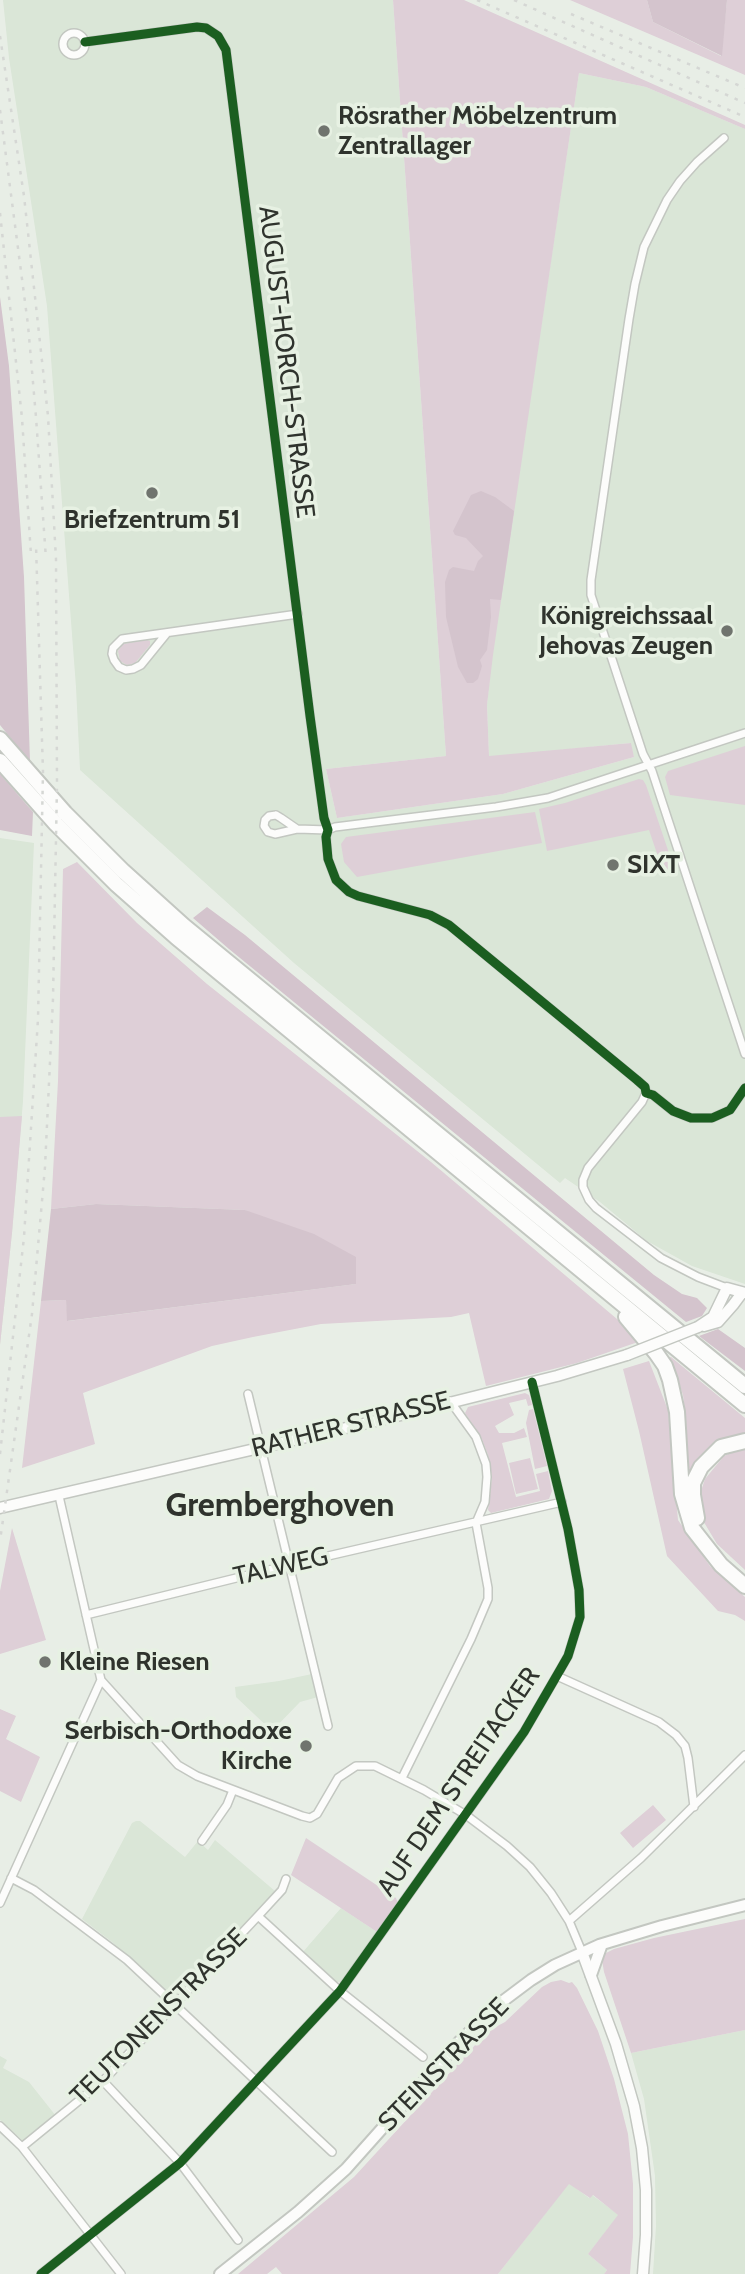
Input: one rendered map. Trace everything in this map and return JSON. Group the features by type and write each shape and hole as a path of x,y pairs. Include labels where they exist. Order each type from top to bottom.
{"highway":[{"path":"0,739 123,872 184,926 745,1386"},
{"path":"0,761 55,824 116,884 176,937 745,1405"},
{"path":"581,1269 644,1337 665,1366 677,1412 679,1466 686,1512 692,1528 707,1549 745,1586"},
{"path":"745,1441 721,1447 708,1460 696,1475 693,1495 695,1512 706,1536 728,1564 745,1578"}],"main road":[{"name":"STEINSTRASSE","path":"220,2274 298,2212 346,2169 460,2041 499,2004 539,1975 602,1944 745,1905"},
{"path":"591,1975 602,1944"}],"street":[{"name":"AUGUST-HORCH-STRASSE","path":"85,42 197,27 212,31 226,50 324,818 328,830 328,859 332,872 342,887 358,896 430,915 449,925 645,1087 646,1093 653,1094 682,1115 699,1119 712,1118 730,1110 745,1088"},
{"path":"724,138 680,181 654,224 644,247 635,284 591,580 591,599 643,754 650,764 745,1054"},
{"path":"167,633 141,665 134,669 125,670 114,660 113,648 122,639 298,614"},
{"path":"297,830 328,830 548,798 745,733"},
{"path":"646,1093 642,1102 588,1168 583,1187 596,1208 661,1258 698,1277 743,1293 726,1314 710,1323"},
{"path":"710,1323 727,1289"},
{"name":"RATHER STRASSE","path":"0,1508 532,1382 627,1355 710,1323"},
{"name":"AUF DEM STREITACKER","path":"41,2274 180,2163 340,1991 524,1732 557,1676 568,1656 580,1617 576,1565 532,1382"},
{"path":"248,1395 328,1726"},
{"path":"402,1778 477,1628 488,1599 476,1522 485,1502 486,1464 476,1437 450,1401"},
{"path":"59,1496 101,1680 178,1765 198,1777 310,1818 317,1814 343,1773 363,1765 375,1766 402,1778 466,1815 510,1848 551,1893 569,1921 582,1952 623,2066 642,2148 646,2190 643,2274"},
{"name":"TALWEG","path":"86,1615 562,1502"},
{"path":"557,1676 659,1722 676,1735 685,1746 688,1758 694,1807"},
{"path":"0,1903 101,1680"},
{"path":"569,1921 641,1858 745,1755"},
{"path":"202,1841 227,1805 233,1790"},
{"path":"11,1878 34,1890 119,1953 332,2152"},
{"name":"TEUTONENSTRASSE","path":"22,2147 103,2081 282,1890 286,1879"},
{"path":"258,1916 340,1991 423,2057"},
{"path":"103,2081 180,2163 238,2240"},
{"path":"0,2126 22,2147 121,2274"}],"shaded area":[{"path":"3,0 393,0 446,756 326,769 337,818 503,794 634,757 630,743 489,757 487,705 492,655 579,73 646,87 745,129 745,1284 692,1266 647,1241 600,1202 565,1178 560,1183 294,963 80,770 47,306 9,58"},
{"path":"393,0 464,0 745,125 745,129 646,87 579,73 493,655 487,705 489,756 631,743 634,757 503,794 337,818 326,769 446,756"},
{"path":"570,0 647,0 653,22 721,56 727,0 745,0 745,75"},
{"path":"647,0 727,0 722,56 653,22"},
{"path":"0,297 9,366 24,577 30,762 0,725"},
{"path":"481,491 495,497 514,511 501,600 490,599 487,650 480,660 482,666 478,679 467,683 458,667 446,617 445,582 449,570 453,567 474,571 483,556 466,538 455,535 453,531 471,495"},
{"path":"147,640 150,645 135,663 127,665 120,661 118,651 123,644"},
{"path":"745,746 745,805 670,795 665,777 668,771"},
{"path":"0,774 33,812 32,836 0,830"},
{"path":"639,779 646,785 674,868 663,871 649,830 547,851 539,809"},
{"path":"535,812 542,843 357,877 344,862 341,844 346,837"},
{"path":"0,838 34,843 23,1101 0,1345"},
{"path":"77,862 137,923 207,984 431,1162 617,1319 638,1342 577,1363 486,1386 469,1313 451,1317 321,1324 253,1337 212,1346 83,1393 95,1444 22,1468 41,1301 66,1300 68,1321 356,1284 245,1210 96,1204 51,1209 58,1081 63,869"},
{"path":"207,907 245,935 654,1275 682,1294 697,1298 707,1308 702,1316 686,1322 229,949 193,918"},
{"path":"22,1116 12,1233 0,1345 0,1117"},
{"path":"96,1204 245,1210 314,1234 356,1257 356,1284 67,1321 66,1300 41,1301 51,1209"},
{"path":"718,1329 745,1348 745,1371 699,1336"},
{"path":"671,1357 745,1418 745,1434 718,1441 699,1457 691,1473 687,1493 686,1418 677,1377 666,1358"},
{"path":"649,1361 668,1410 678,1520 710,1566 745,1597 745,1621 735,1615 718,1611 667,1556 623,1369"},
{"path":"525,1393 529,1395 532,1405 528,1406 526,1399 509,1403 514,1415 495,1426 499,1433 514,1433 524,1428 527,1437 502,1443 516,1497 540,1491 536,1474 548,1471 552,1491 549,1499 491,1513 488,1510 492,1478 488,1455 482,1439 465,1413 468,1407"},
{"path":"533,1409 547,1466 535,1469 526,1423 529,1410"},
{"path":"745,1448 745,1570 717,1544 702,1519 698,1500 705,1479 724,1456"},
{"path":"530,1458 538,1489 516,1494 509,1463"},
{"path":"12,1528 46,1640 0,1654 0,1591"},
{"path":"312,1674 318,1697 300,1702 272,1731 236,1697 235,1687"},
{"path":"0,1709 16,1716 6,1739 40,1757 21,1802 0,1791"},
{"path":"653,1805 666,1820 633,1848 620,1833"},
{"path":"140,1821 185,1857 198,1841 208,1850 215,1840 275,1891 231,1939 225,1940 221,1950 179,1996 172,1996 82,1919 132,1823"},
{"path":"306,1838 396,1898 398,1903 377,1932 291,1875"},
{"path":"341,1908 377,1932 342,1982 334,1982 302,1953"},
{"path":"745,1919 745,2030 631,2053 604,1972 604,1954 654,1938"},
{"path":"561,1980 572,1982 577,1988 598,2031 628,2134 633,2184 630,2274 604,2274 607,2270 588,2254 618,2215 593,2195 590,2198 569,2184 498,2274 282,2274 276,2267 267,2274 238,2274 354,2177 488,2031 505,2022 542,1987"},
{"path":"745,2030 745,2274 653,2274 655,2176 644,2099 631,2053"},
{"path":"0,2056 7,2060 3,2068 29,2082 56,2116 25,2140 0,2120"},
{"path":"569,2183 589,2198 592,2195 619,2215 588,2254 607,2270 604,2274 498,2274"}],"railway":[{"path":"477,0 745,117"},
{"path":"514,0 745,103"},
{"path":"571,14 745,88"},
{"path":"0,36 24,196 48,416 56,559 57,785 53,999 45,1167 32,1314 0,1541"},
{"path":"0,110 28,325 46,559"},
{"path":"0,213 22,418 31,555"},
{"path":"0,1454 24,1237 38,1019 43,772 36,545"}],"cycle path":[{"path":"85,42 197,27 206,28 218,36 226,50 310,716 328,830 328,859 336,880 358,896 430,915 449,925 637,1080 645,1087 646,1093 653,1095 673,1111 691,1118 712,1118 730,1110 745,1088"},
{"path":"41,2274 180,2163 340,1991 524,1732 568,1656 580,1617 579,1590 568,1529 532,1382"}],"place":[{"name":"Rösrather Möbelzentrum Zentrallager","path":"324,131"},
{"name":"Briefzentrum 51","path":"152,493"},
{"name":"Königreichssaal Jehovas Zeugen","path":"727,631"},
{"name":"SIXT","path":"613,865"},
{"name":"Kleine Riesen","path":"45,1662"},
{"name":"Serbisch-Orthodoxe Kirche","path":"306,1746"}],"district":[{"name":"Gremberghoven","path":"280,1506"}]}
